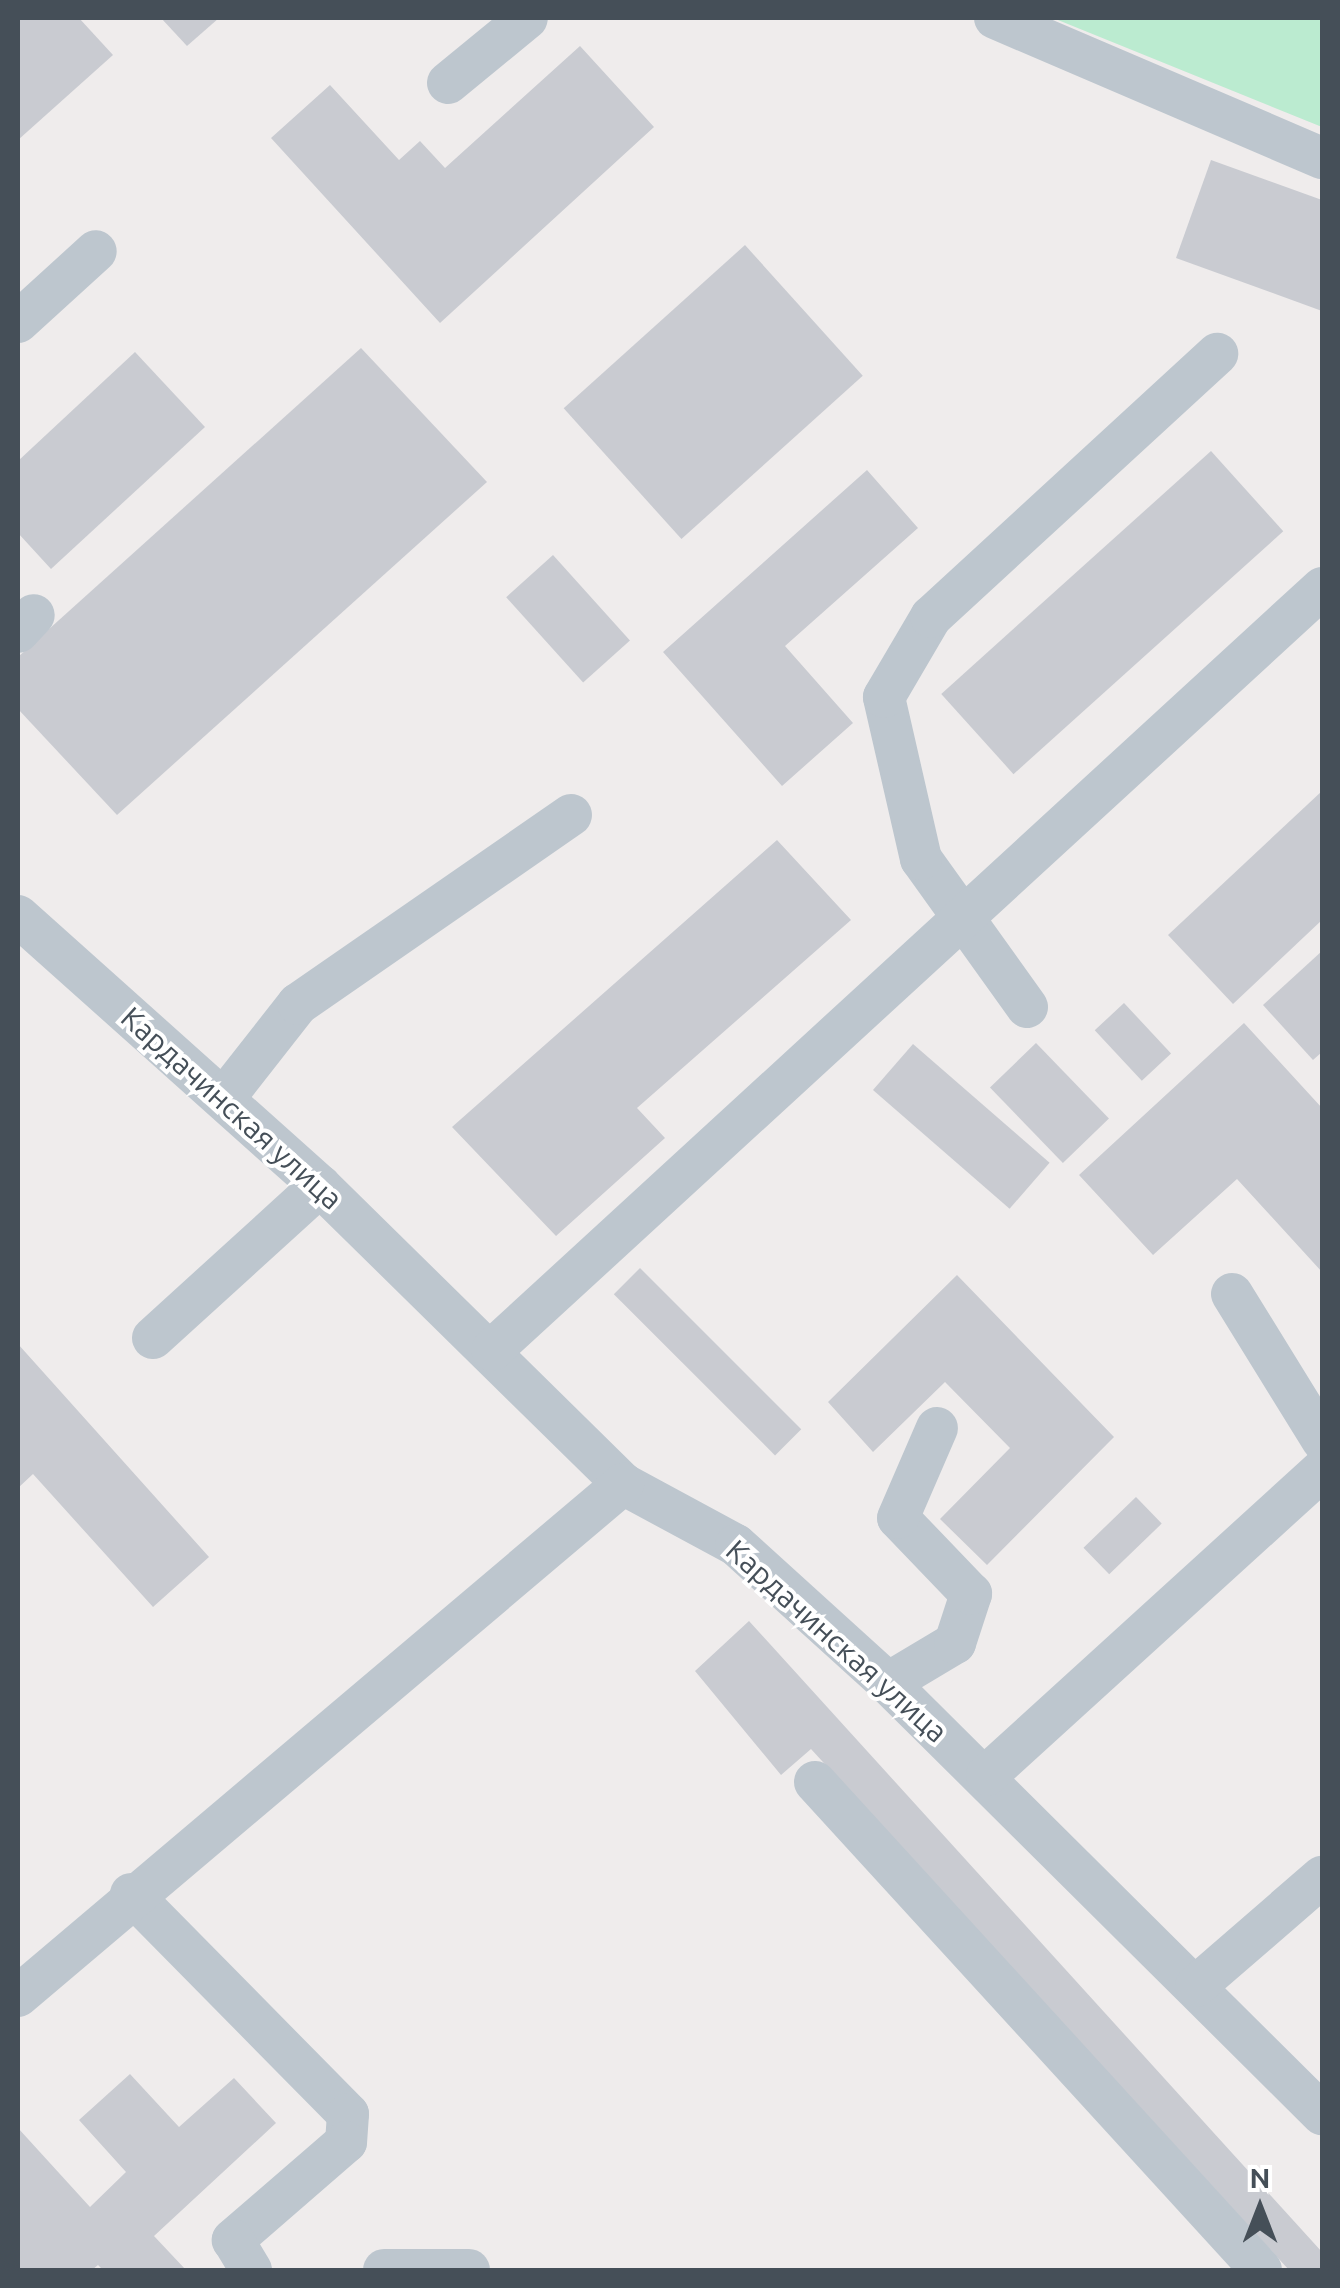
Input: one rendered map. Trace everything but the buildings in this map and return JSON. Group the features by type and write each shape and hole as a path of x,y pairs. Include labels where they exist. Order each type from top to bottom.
{"street":[{"path":"448,84 527,18"},
{"path":"995,18 1322,158"},
{"path":"18,322 96,251"},
{"path":"1028,1007 921,859 884,697 932,617 1216,354"},
{"path":"492,1350 961,916 1320,597"},
{"path":"224,1097 298,1004 570,815"},
{"name":"Кардачинская улица","path":"18,916 320,1186 492,1350 623,1484 736,1546 888,1683 986,1775 1322,2114"},
{"path":"153,1338 320,1186"},
{"path":"1232,1294 1322,1440"},
{"path":"888,1683 955,1643 971,1594 898,1518 936,1428"},
{"path":"986,1775 1322,1470"},
{"path":"18,1996 131,1894 623,1484"},
{"path":"816,1782 1261,2270"},
{"path":"1196,1986 1322,1877"},
{"path":"131,1894 348,2114 346,2142 233,2240 251,2270"},
{"path":"384,2270 469,2270"}],"green space":[{"path":"1053,18 1322,18 1322,127"}]}
